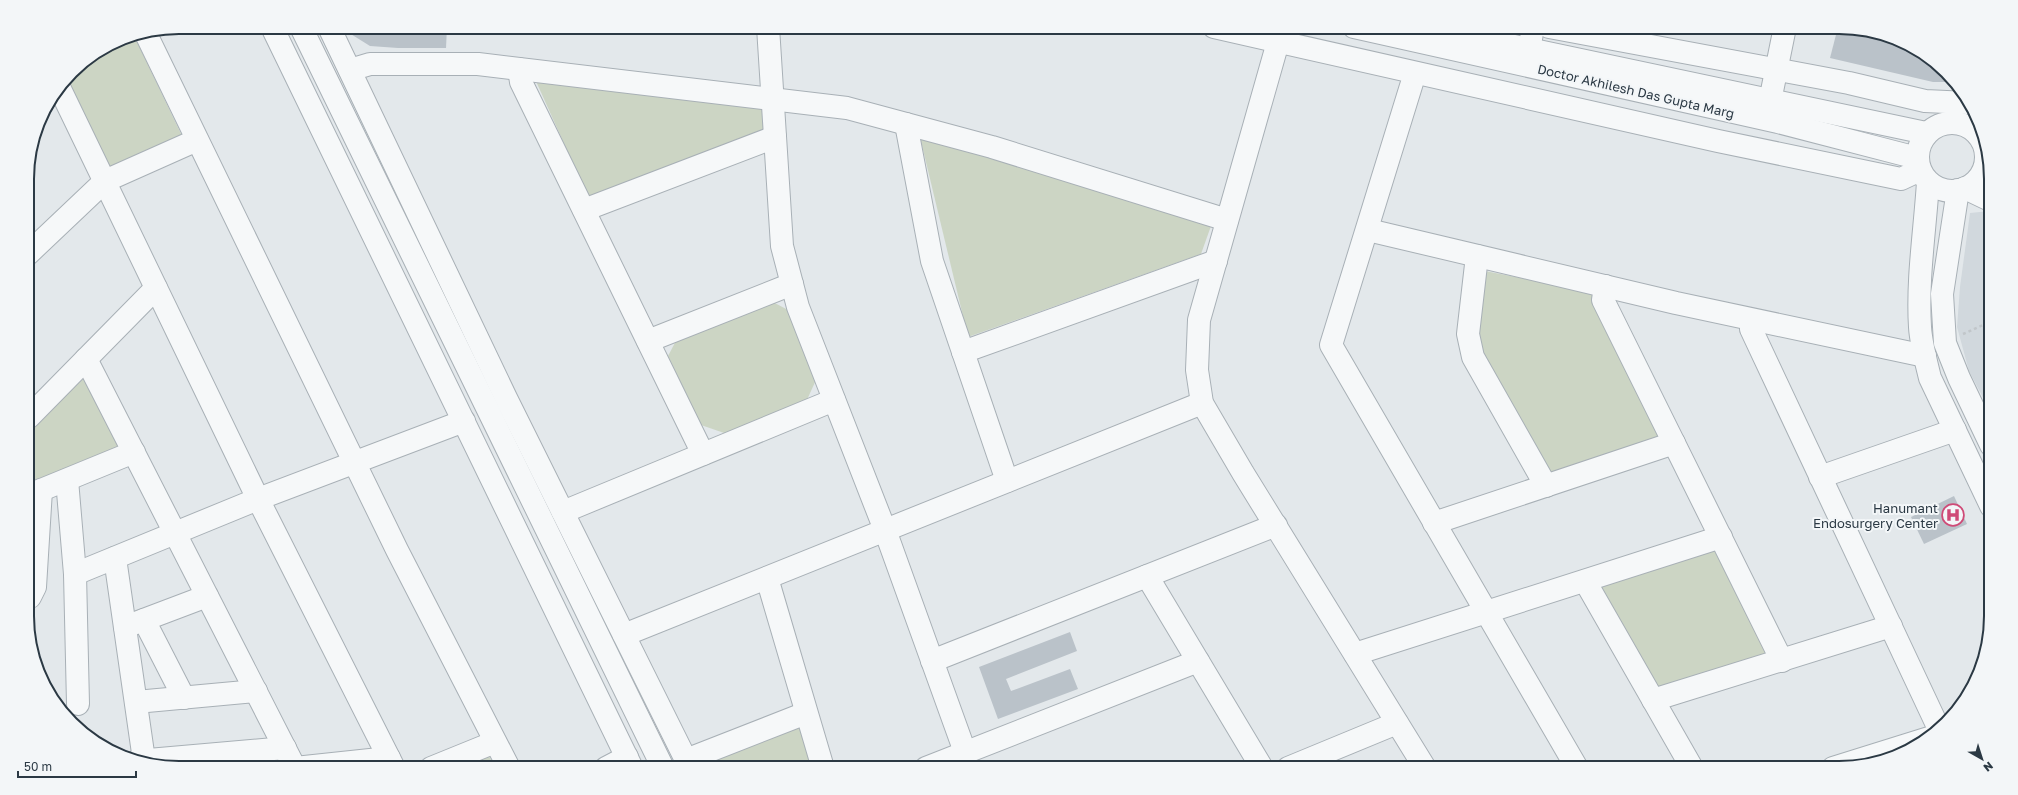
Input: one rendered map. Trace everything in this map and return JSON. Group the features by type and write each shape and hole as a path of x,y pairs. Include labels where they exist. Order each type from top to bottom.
{"street":[{"path":"275,34 630,761"},
{"path":"304,34 660,761"},
{"path":"332,34 506,398 686,761"},
{"path":"768,34 782,246 798,307 885,530 965,752"},
{"path":"1244,34 1718,141 1901,180 1921,170"},
{"name":"Doctor Akhilesh Das Gupta Marg","path":"1404,34 1518,50 1926,133"},
{"name":"Doctor Akhilesh Das Gupta Marg","path":"1453,34 1518,50 1778,122 1921,170"},
{"path":"1518,50 1528,34"},
{"path":"1586,34 1777,70 1925,101 1962,103"},
{"path":"1770,101 1784,34"},
{"path":"148,38 355,463 505,761"},
{"path":"1278,42 1199,320 1197,370 1202,403 1421,761"},
{"path":"350,70 370,64 478,64 848,108 992,147 1228,220"},
{"path":"519,69 521,82 703,454"},
{"path":"1415,73 1368,230 1331,345 1573,761"},
{"path":"62,94 258,499 390,761"},
{"path":"1975,129 1965,125 1950,122 1938,125 1926,133 1920,143 1920,328 1930,378 1984,491"},
{"path":"906,124 932,261 1007,481"},
{"path":"584,210 775,137"},
{"path":"34,248 104,181 197,140"},
{"path":"1921,170 1938,188 1952,191 1961,189 1976,181 1984,168"},
{"path":"1961,189 1984,198"},
{"path":"1961,189 1942,294 1945,343 1958,378 1984,432"},
{"path":"1368,230 1753,320 1925,356"},
{"path":"1478,256 1468,334 1473,357 1546,486"},
{"path":"963,352 1216,261"},
{"path":"648,341 792,284"},
{"path":"1605,286 1603,300 1782,661"},
{"path":"34,412 156,288"},
{"path":"1753,320 1751,329 1936,723"},
{"path":"86,359 256,691 287,759 167,761"},
{"path":"563,512 834,400"},
{"path":"624,636 1202,403"},
{"path":"75,574 176,534 258,499 464,421"},
{"path":"1820,477 1955,430"},
{"path":"1434,523 1674,443"},
{"path":"34,589 35,493 134,452"},
{"path":"67,480 75,574 78,704"},
{"path":"932,661 1276,525"},
{"path":"1355,654 1721,537"},
{"path":"115,558 135,624 136,702 141,756"},
{"path":"1147,576 1258,761"},
{"path":"767,578 806,713 822,761"},
{"path":"1585,581 1688,761"},
{"path":"135,624 207,596"},
{"path":"135,624 184,698"},
{"path":"1653,700 1891,626"},
{"path":"943,761 1198,661"},
{"path":"136,702 256,691"},
{"path":"695,761 806,713"},
{"path":"1326,761 1397,723"},
{"path":"448,761 495,742"},
{"path":"1860,760 1902,746"}],"path":[{"path":"1945,343 1984,325"}],"shaded area":[{"path":"1984,212 1984,400 1969,371 1957,327 1960,287 1970,213"}],"green space":[{"path":"135,41 137,42 183,138 110,172 70,84 91,64 107,53"},
{"path":"535,79 763,104 765,132 588,197"},
{"path":"919,133 1211,226 1201,254 968,337"},
{"path":"1485,271 1592,292 1596,307 1663,439 1550,476 1481,350 1478,321"},
{"path":"769,300 790,311 816,380 806,402 727,434 701,425 668,356 678,337"},
{"path":"83,379 122,448 34,484 34,425"},
{"path":"1716,548 1768,653 1657,689 1599,587"},
{"path":"798,724 812,761 700,761"},
{"path":"489,756 492,761 475,761"}],"building":[{"path":"351,34 447,34 446,48 398,48 370,46"},
{"path":"1836,34 1858,35 1894,45 1911,53 1927,64 1946,82 1933,82 1830,58"},
{"path":"1954,496 1967,524 1924,544 1911,517"},
{"path":"1070,632 1077,651 1006,679 1011,691 1070,669 1078,689 998,719 979,667"}],"place":[{"name":"Hanumant Endosurgery Center","path":"1953,515"}]}
